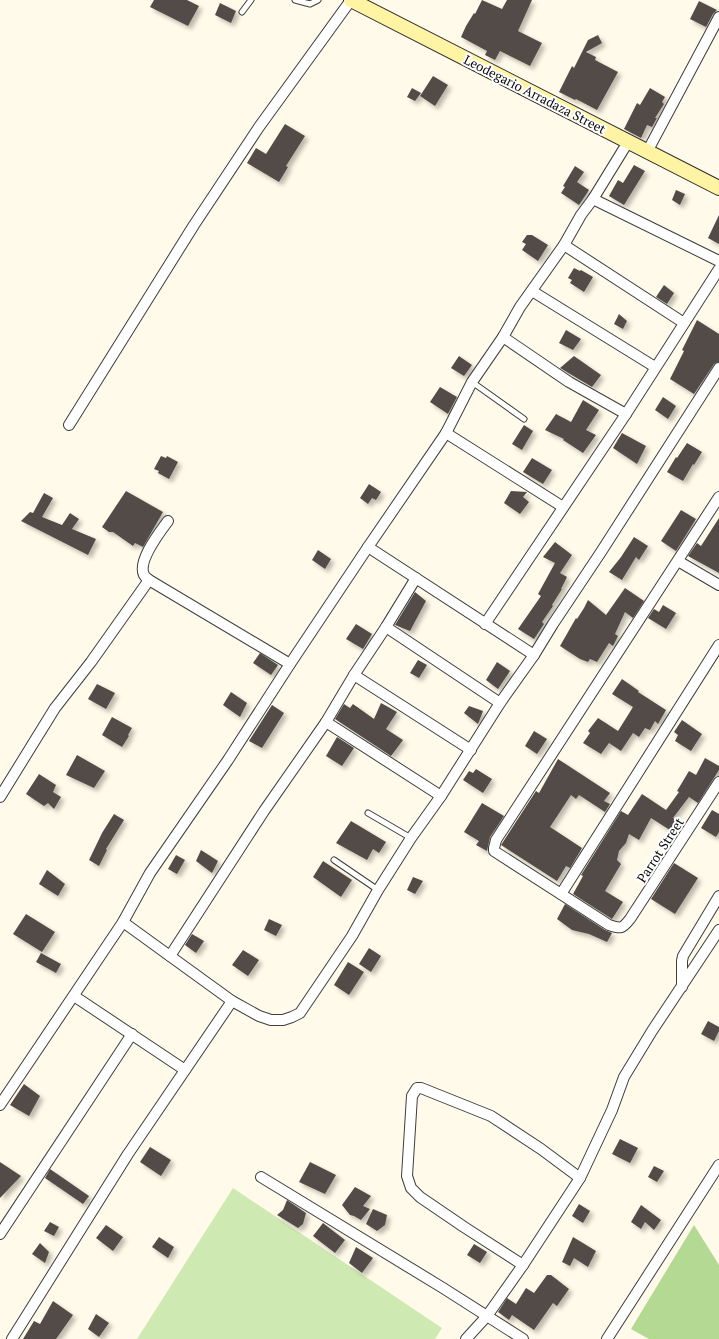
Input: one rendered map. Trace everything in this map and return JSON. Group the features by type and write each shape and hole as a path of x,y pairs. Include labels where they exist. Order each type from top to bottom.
{"street":[{"name":"Leodegario Arradaza Street","path":"351,0 719,188"},
{"path":"69,425 194,224 258,127 351,0"},
{"path":"647,152 719,17"},
{"path":"0,1105 123,922 150,873 228,760 368,547 446,433 472,382 503,338 520,307 564,245 581,215 593,199 628,142"},
{"path":"593,199 719,261"},
{"path":"564,245 684,323"},
{"path":"485,624 626,414 719,269"},
{"path":"532,292 655,367"},
{"path":"503,338 569,382 626,414"},
{"path":"123,922 232,1001 259,1016 271,1020 283,1020 300,1013 352,936 378,890 411,838 441,796 500,703 534,655 719,368"},
{"path":"446,433 563,507"},
{"path":"719,497 496,840 494,848 496,854 561,894 719,645"},
{"path":"168,521 147,553 143,566 144,575 149,580 290,664"},
{"path":"368,547 534,655"},
{"path":"678,560 719,585"},
{"path":"170,956 264,811 326,722 416,578"},
{"path":"0,797 56,708 91,662 149,580"},
{"path":"386,627 500,703"},
{"path":"354,675 471,750"},
{"path":"326,722 441,796"},
{"name":"Parrot Street","path":"561,894 609,925 619,929 623,927 630,919 719,782"},
{"path":"682,987 683,956 719,896"},
{"path":"466,1339 487,1316 580,1178 612,1110 624,1077 652,1031 719,930"},
{"path":"682,965 698,962"},
{"path":"74,996 185,1070"},
{"path":"12,1339 124,1160 232,1001"},
{"path":"0,1234 132,1034"},
{"path":"523,1264 420,1197 411,1188 407,1176 407,1154 412,1096 415,1090 421,1088 490,1116 541,1149 580,1178"},
{"path":"607,1339 719,1165"},
{"path":"261,1177 523,1339"}],"lane":[{"path":"242,12 251,0"},
{"path":"295,0 310,4 318,0"},
{"path":"472,382 524,419"},
{"path":"368,813 411,838"},
{"path":"334,860 378,890"}],"green space":[{"path":"233,1188 442,1328 435,1339 137,1339"},
{"path":"694,1225 719,1265 719,1339 649,1339 631,1329"}],"building":[{"path":"154,0 187,0 199,6 188,26 150,7"},
{"path":"482,0 502,9 507,0 532,0 518,31 542,43 530,66 500,51 495,60 485,55 487,51 461,37"},
{"path":"699,1 717,10 706,27 690,19"},
{"path":"220,3 236,11 231,23 215,15"},
{"path":"598,35 602,43 586,52 596,57 595,60 618,72 597,110 559,92 572,66 574,68 588,40"},
{"path":"433,76 448,85 435,106 420,96"},
{"path":"412,88 421,93 415,101 407,97"},
{"path":"650,88 665,97 662,102 664,104 655,118 657,118 652,127 647,125 641,138 624,129 637,103 640,105"},
{"path":"285,124 305,136 286,166 288,167 279,182 247,163 256,148 266,154"},
{"path":"634,165 645,171 624,205 609,196 618,180 623,183"},
{"path":"575,166 584,172 577,182 589,190 579,205 561,193 565,187 563,186"},
{"path":"676,190 685,194 680,205 672,200"},
{"path":"719,215 719,244 708,238"},
{"path":"527,235 532,235 548,245 538,261 522,250 526,244 522,242"},
{"path":"574,268 593,277 584,292 570,283 572,280 568,278"},
{"path":"664,285 674,293 667,304 656,297"},
{"path":"619,314 627,321 623,329 614,324"},
{"path":"697,320 719,334 719,362 714,364 694,394 670,379"},
{"path":"566,330 581,339 573,350 559,343"},
{"path":"459,356 472,365 464,376 451,368"},
{"path":"574,356 601,375 592,387 560,368"},
{"path":"440,387 457,397 448,414 430,402"},
{"path":"663,397 676,406 668,419 655,410"},
{"path":"583,400 599,410 586,430 596,435 583,453 563,440 564,439 545,430 556,414 571,422"},
{"path":"524,425 533,431 522,450 512,444"},
{"path":"622,433 646,446 637,464 613,448"},
{"path":"687,443 702,452 683,481 667,472"},
{"path":"161,456 166,458 167,456 178,462 169,479 154,469"},
{"path":"532,458 552,470 543,484 523,472"},
{"path":"369,484 381,492 376,500 372,498 368,504 360,498"},
{"path":"126,491 163,512 143,547 135,543 133,546 113,532 109,532 102,527"},
{"path":"511,491 527,492 523,497 529,502 520,514 504,503"},
{"path":"44,493 53,498 42,517 62,525 70,513 79,519 72,529 96,539 88,555 21,521 30,512 33,513"},
{"path":"681,510 696,519 676,551 661,541"},
{"path":"719,518 719,573 688,556 697,543 701,546"},
{"path":"634,537 648,546 639,560 636,557 622,580 609,572"},
{"path":"555,542 572,555 560,573 567,577 562,589 542,622 544,624 534,639 518,629 541,596 538,594 555,563 543,557"},
{"path":"318,550 331,559 325,569 312,560"},
{"path":"625,588 644,601 633,618 625,612 615,634 618,636 613,646 609,643 597,662 590,659 588,662 580,659 560,646 588,600 606,615"},
{"path":"415,592 426,601 410,631 395,625"},
{"path":"663,605 676,613 666,629 648,618 654,609 659,612"},
{"path":"356,624 372,634 363,649 346,639"},
{"path":"260,653 278,665 271,675 253,663"},
{"path":"418,660 427,665 419,678 410,673"},
{"path":"497,662 510,671 498,689 486,680"},
{"path":"622,679 639,691 638,692 666,710 658,724 655,721 650,730 645,728 639,737 633,733 621,751 609,743 601,754 583,743 590,733 588,731 598,718 618,731 633,707 612,694"},
{"path":"97,684 115,693 106,709 88,699"},
{"path":"231,692 247,703 240,717 223,705"},
{"path":"381,703 397,712 386,729 403,740 391,756 335,719 344,704 350,708 353,704 374,719"},
{"path":"272,705 284,713 262,748 249,741"},
{"path":"469,706 483,711 478,724 464,713"},
{"path":"112,717 132,728 122,747 102,735"},
{"path":"682,720 702,734 691,751 675,741 678,735 674,732"},
{"path":"534,731 547,739 537,754 525,746"},
{"path":"337,737 354,748 342,766 326,756"},
{"path":"77,755 105,771 94,788 66,775"},
{"path":"705,758 719,766 719,770 698,803 689,797 673,818 680,823 673,832 651,818 639,840 629,834 626,843 619,851 617,860 621,864 605,891 623,902 612,919 573,894 583,876 581,875 621,811 628,815 642,794 666,810 679,792 677,791 689,771 696,775"},
{"path":"558,759 610,793 604,801 610,804 605,812 579,795 576,799 571,795 550,827 582,848 570,868 566,866 557,881 501,845 536,791 539,793"},
{"path":"476,769 492,779 483,793 463,780 469,771 473,773"},
{"path":"39,774 56,785 53,792 61,797 54,809 48,803 44,806 26,794"},
{"path":"482,803 504,816 490,837 487,851 476,845 479,841 464,832"},
{"path":"712,810 719,814 719,832 716,837 701,828"},
{"path":"114,814 124,820 106,849 107,850 99,866 89,860 102,833"},
{"path":"351,821 386,842 379,853 373,849 367,860 336,843"},
{"path":"201,850 218,861 212,873 196,861"},
{"path":"176,855 185,860 177,874 168,869"},
{"path":"323,861 352,880 341,897 313,877"},
{"path":"674,863 698,878 675,914 651,899"},
{"path":"47,870 65,884 58,896 39,884"},
{"path":"413,877 423,881 415,894 407,890"},
{"path":"565,904 612,933 607,942 589,934 572,930 557,919"},
{"path":"26,914 55,932 42,952 13,934"},
{"path":"269,919 282,925 276,936 264,930"},
{"path":"192,934 204,941 196,953 185,945"},
{"path":"369,948 381,956 371,972 359,964"},
{"path":"243,950 259,960 248,976 232,965"},
{"path":"41,953 61,964 56,973 36,962"},
{"path":"348,962 364,972 349,995 334,985"},
{"path":"708,1021 719,1027 719,1031 714,1041 701,1034"},
{"path":"24,1084 40,1096 29,1116 10,1105"},
{"path":"620,1139 638,1148 630,1163 612,1154"},
{"path":"150,1147 171,1160 161,1176 140,1162"},
{"path":"0,1162 21,1176 0,1198"},
{"path":"310,1162 336,1175 325,1194 299,1182"},
{"path":"654,1166 664,1171 657,1182 648,1177"},
{"path":"50,1169 89,1196 83,1204 45,1178"},
{"path":"355,1187 371,1196 363,1206 370,1209 361,1220 350,1215 342,1205"},
{"path":"287,1200 306,1213 303,1224 298,1228 277,1215 283,1210"},
{"path":"579,1204 590,1211 583,1223 572,1216"},
{"path":"641,1205 661,1220 654,1230 645,1222 641,1229 631,1222"},
{"path":"373,1209 387,1215 385,1225 377,1231 366,1224"},
{"path":"50,1222 59,1227 54,1236 44,1231"},
{"path":"323,1223 345,1240 335,1253 313,1236"},
{"path":"106,1225 123,1237 113,1251 96,1238"},
{"path":"159,1237 174,1247 168,1258 152,1247"},
{"path":"573,1237 596,1251 588,1267 574,1258 570,1266 562,1262"},
{"path":"40,1243 49,1252 45,1263 32,1254"},
{"path":"474,1244 487,1252 480,1263 467,1255"},
{"path":"356,1247 373,1258 362,1273 349,1263"},
{"path":"547,1275 551,1275 569,1289 557,1306 553,1303 534,1330 512,1315 509,1320 498,1312 507,1298 516,1304 526,1288 534,1293"},
{"path":"53,1301 73,1315 56,1339 23,1339 34,1321 40,1324"},
{"path":"96,1314 109,1323 99,1337 88,1329"}]}
